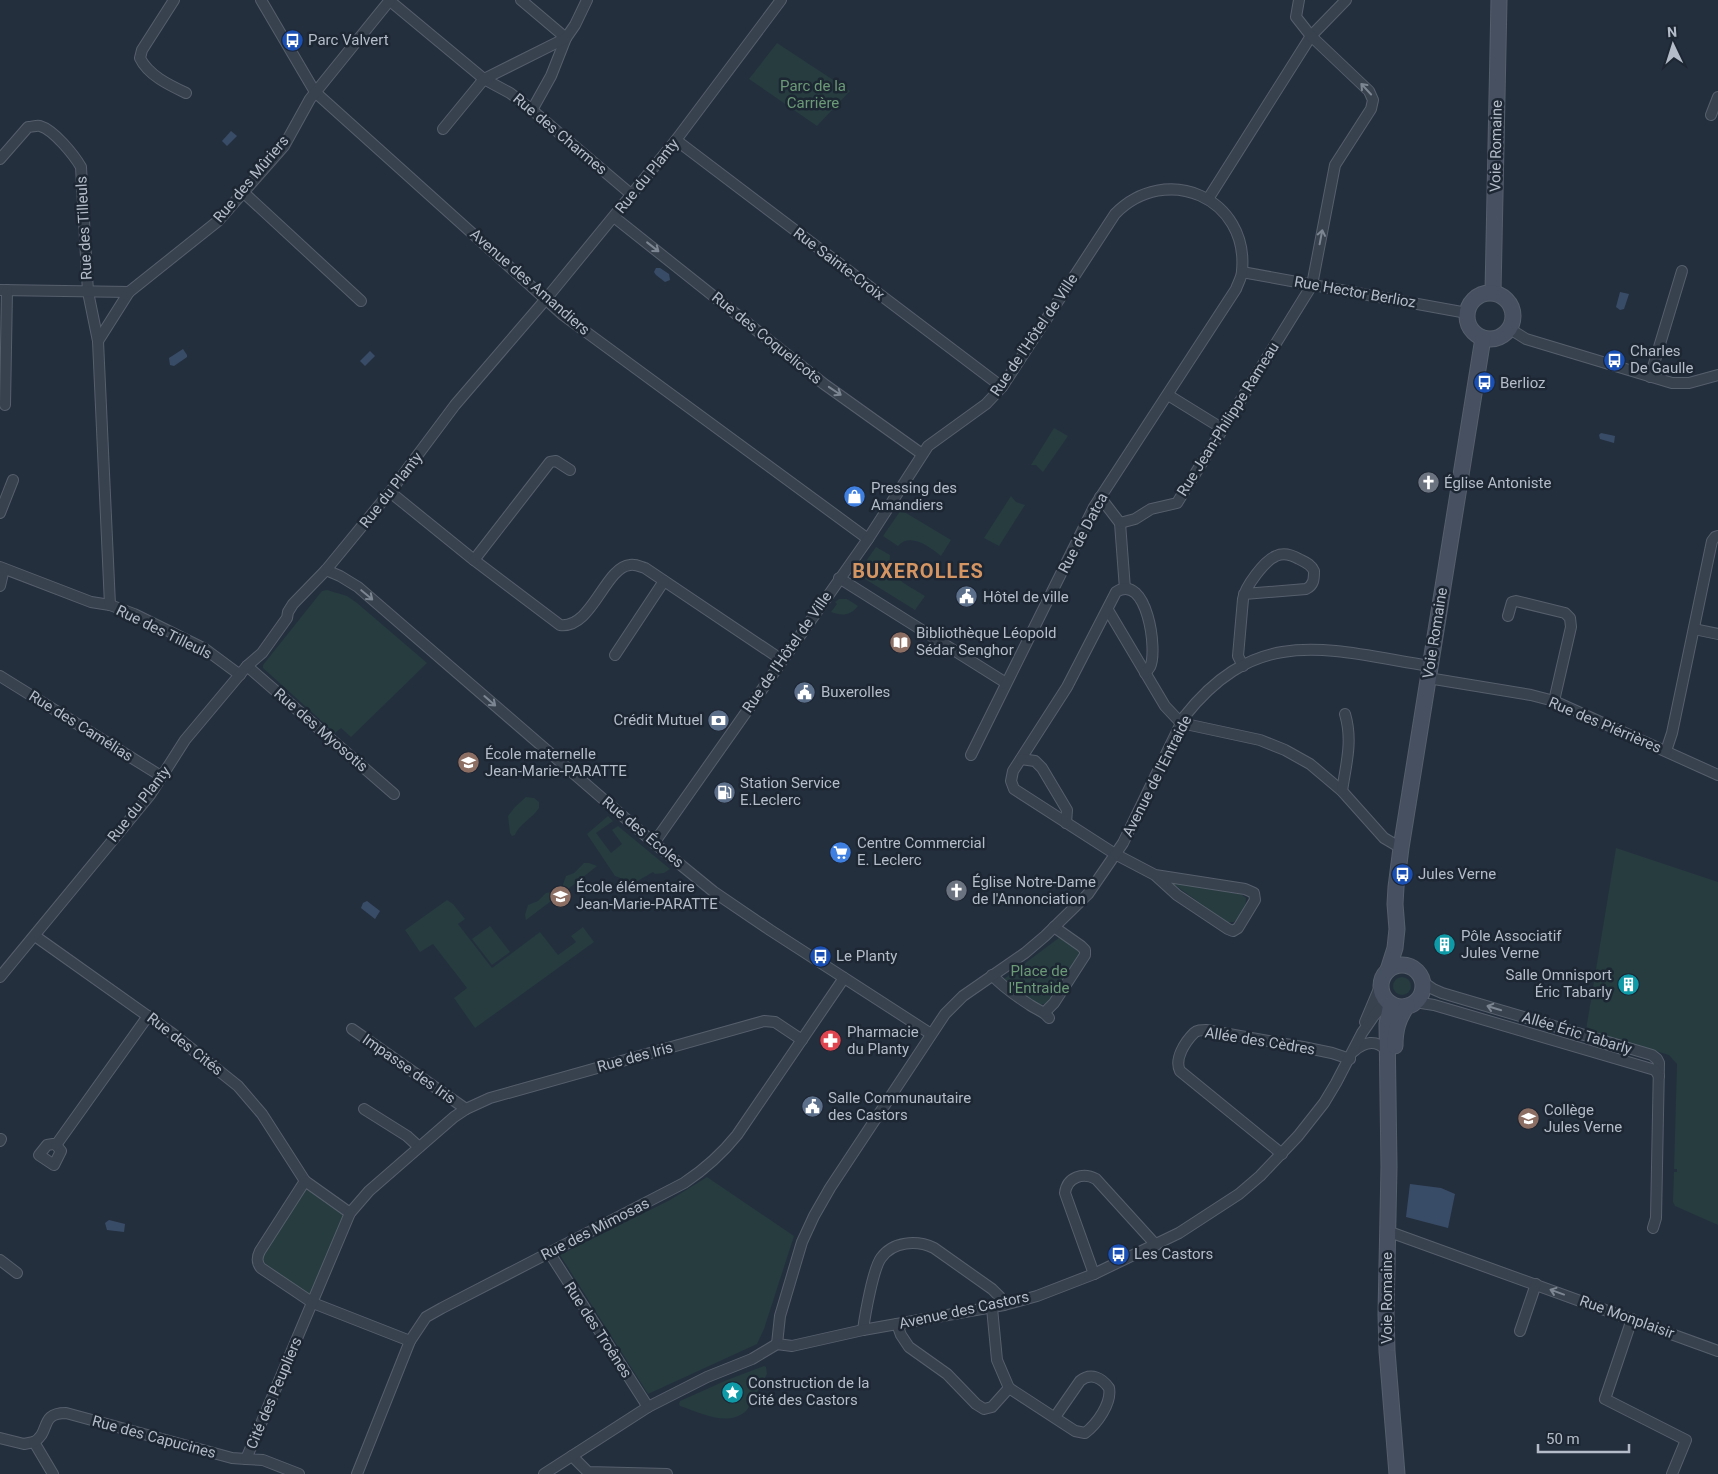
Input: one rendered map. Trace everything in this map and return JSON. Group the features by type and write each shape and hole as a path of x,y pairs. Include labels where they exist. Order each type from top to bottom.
{"street":[{"path":"174,0 142,50 140,58 164,82 186,93"},
{"name":"Avenue des Amandiers","path":"261,0 315,92 563,315 868,539"},
{"name":"Rue des Mûriers","path":"98,341 129,292 213,225 284,146 315,92 390,0"},
{"name":"Rue des Charmes","path":"390,0 484,80 510,93 532,110 632,195"},
{"path":"522,0 566,38"},
{"path":"532,110 551,76 566,38 575,25 587,0"},
{"name":"Rue du Planty","path":"0,977 150,795 185,740 247,666 264,651 294,604 326,570 390,492 455,404 546,299 676,140 781,0"},
{"path":"1299,0 1296,17 1311,36 1369,91 1372,95 1373,104 1335,165 1312,284"},
{"path":"1208,199 1311,36 1346,0"},
{"name":"Voie Romaine","path":"1492,292 1499,0"},
{"path":"443,129 484,80 566,38"},
{"path":"1711,115 1718,97"},
{"name":"Rue des Tilleuls","path":"0,159 28,127 39,126 47,130 74,154 80,167 88,292 98,341"},
{"name":"Rue Sainte-Croix","path":"676,140 1002,387"},
{"name":"Rue de l'Hôtel de Ville","path":"654,843 868,539 922,454 936,439 986,404 1002,387 1115,214 1123,206 1133,199 1150,192 1164,189 1180,189 1195,192 1208,199 1219,209 1236,232 1241,250 1242,272 1236,289 1216,322"},
{"path":"243,192 361,301"},
{"name":"Rue des Coquelicots","path":"614,217 824,384 922,454"},
{"path":"1650,377 1682,271"},
{"name":"Rue Hector Berlioz","path":"1242,272 1467,313"},
{"name":"Rue Jean-Philippe Rameau","path":"1120,523 1135,518 1150,509 1177,503 1312,284"},
{"path":"5,405 4,290 129,292"},
{"path":"1492,292 1500,294 1507,299 1514,313 1513,321 1510,328 1498,338 1483,338 1470,328 1467,313 1473,300 1479,295 1492,292"},
{"name":"Rue de Datca","path":"971,755 1100,498 1216,322"},
{"path":"1510,328 1526,339 1650,377 1682,384 1702,381 1718,375"},
{"name":"Voie Romaine","path":"1384,977 1395,948 1397,929 1396,887 1401,848 1483,338"},
{"path":"98,341 110,605"},
{"path":"1168,395 1222,429"},
{"path":"474,560 550,462 556,461 570,470"},
{"path":"0,513 13,480"},
{"path":"390,492 474,560 554,621 567,626 580,620 619,570 624,566 630,565 646,568 782,660"},
{"path":"1100,498 1120,523 1125,588"},
{"path":"1666,751 1672,733 1712,541 1715,536 1718,536"},
{"path":"1243,666 1238,656 1244,594 1254,578 1269,560 1276,556 1287,554 1308,564 1314,571 1313,583 1311,587 1306,589 1244,594"},
{"path":"0,586 2,568"},
{"name":"Rue des Tilleuls","path":"2,568 91,602 110,605 129,612 205,649 240,675"},
{"name":"Rue des Écoles","path":"326,570 358,587 654,843 714,892 930,1034"},
{"path":"839,578 1006,683"},
{"path":"615,655 664,581"},
{"path":"1145,673 1152,662 1152,635 1149,622 1140,597 1132,590 1125,588 1116,592 1067,687 1021,759 1012,776 1012,786 1115,854 1155,875 1177,895 1231,931 1238,928 1255,900 1254,893 1245,889 1155,875"},
{"path":"1508,616 1512,602 1516,601 1565,613 1570,618 1571,628 1554,701"},
{"path":"1108,610 1165,706 1181,723 1260,740 1285,750 1310,764 1342,791 1384,838 1401,848"},
{"path":"1694,629 1718,634"},
{"name":"Avenue de l'Entraide","path":"777,1344 780,1316 802,1242 814,1216 830,1188 930,1034 951,1007 992,975 1025,953 1088,894 1123,843 1181,723 1196,701 1225,676 1262,657 1282,651 1306,649 1331,650 1429,672"},
{"name":"Rue des Myosotis","path":"247,666 394,794"},
{"name":"Rue des Piérrières","path":"1429,672 1554,701 1718,775"},
{"name":"Rue des Camélias","path":"0,676 161,776"},
{"path":"1342,791 1350,742 1345,714"},
{"path":"1021,759 1035,761 1042,768 1067,810 1066,823"},
{"path":"992,975 1017,997 1047,1015 1085,955 1085,950 1082,946 1054,927"},
{"name":"Voie Romaine","path":"1388,1122 1394,1073 1396,1027 1411,1004 1422,993 1423,982 1420,975 1414,969 1397,929"},
{"name":"Rue des Cités","path":"35,936 148,1016 238,1086 262,1114 305,1181"},
{"path":"1411,1004 1398,1006 1390,1003 1382,992 1384,977 1400,965 1414,969"},
{"name":"Avenue des Castors","path":"1362,1033 1368,1013 1384,977"},
{"name":"Rue des Mimosas","path":"357,1474 410,1341 420,1324 434,1312 684,1183 705,1169 722,1154 737,1135 844,978"},
{"name":"Allée Éric Tabarly","path":"1423,982 1433,989 1442,992 1652,1055 1658,1061 1656,1218 1653,1228"},
{"name":"Voie Romaine","path":"1390,1003 1386,1024 1388,1122 1387,1351 1397,1474"},
{"name":"Avenue des Castors","path":"777,1344 792,1346 863,1330 1004,1305 1037,1296 1094,1274 1156,1245 1197,1222 1239,1194 1282,1154 1324,1103 1362,1033 1378,1009 1390,1003"},
{"name":"Allée Éric Tabarly","path":"1411,1004 1434,1005 1655,1070 1659,1076"},
{"path":"56,1145 148,1016"},
{"name":"Rue des Iris","path":"466,1109 490,1098 538,1083 764,1021 775,1022 802,1040"},
{"name":"Impasse des Iris","path":"352,1030 466,1109"},
{"name":"Allée des Cèdres","path":"1282,1154 1180,1071 1177,1063 1193,1034 1200,1030 1206,1030 1351,1056"},
{"path":"1351,1056 1358,1047 1367,1043 1378,1044 1386,1050"},
{"path":"364,1109 407,1136 419,1147"},
{"name":"Cité des Peupliers","path":"299,1474 263,1460 246,1459 350,1213 369,1192 419,1147 466,1109"},
{"path":"1094,1274 1066,1193 1067,1185 1075,1178 1086,1175 1096,1179 1156,1245"},
{"path":"350,1213 305,1181 260,1251 257,1260 261,1268 312,1302 410,1341"},
{"name":"Rue Monplaisir","path":"1387,1231 1718,1350"},
{"path":"863,1330 877,1264 886,1253 905,1244 915,1242 934,1248 992,1289 1000,1297 1004,1305"},
{"name":"Rue des Troênes","path":"549,1252 648,1407"},
{"path":"0,1260 17,1273"},
{"path":"1520,1331 1536,1284"},
{"path":"992,1308 997,1360 1009,1388 1080,1433 1085,1432 1094,1423 1108,1401 1109,1388 1101,1379 1087,1376 1083,1378 1055,1417"},
{"path":"1632,1319 1605,1399 1686,1440 1672,1474"},
{"path":"897,1324 901,1335 909,1347 947,1374 979,1407 984,1409 992,1407 1009,1388"},
{"path":"544,1474 648,1407 707,1378 752,1359 777,1344"},
{"name":"Rue des Capucines","path":"34,1442 41,1436 50,1417 62,1413 76,1415 232,1458 246,1459"},
{"path":"0,1438 24,1444 34,1442 53,1474"},
{"path":"572,1456 588,1472 667,1474"}],"green space":[{"name":"Parc de la Carrière","path":"777,43 850,91 817,126 749,79"},
{"path":"1054,428 1068,436 1043,472 1036,465 1031,465"},
{"path":"1011,496 1016,502 1025,505 999,546 984,538"},
{"path":"901,510 951,540 941,556 920,542 908,540 898,546 883,536"},
{"path":"876,547 890,555 892,570 900,580 925,596 915,610 857,574"},
{"path":"327,590 347,596 357,603 427,663 351,737 341,728 335,733 263,668 263,665 322,591"},
{"path":"839,599 847,599 858,606 852,612 846,614 831,612 837,604 835,602"},
{"path":"526,797 534,798 539,802 539,808 512,836 508,816"},
{"path":"608,816 613,821 596,833 611,853 622,844 612,830 618,826 670,869 664,873 655,874 653,872 634,883 615,876 587,834"},
{"path":"1616,848 1718,882 1718,1225 1675,1206 1673,1202 1674,1172 1677,1172 1677,1169 1674,1169 1677,1064 1669,1055 1586,1030"},
{"path":"584,863 597,866 568,889 561,890 566,876 574,873"},
{"path":"1172,883 1241,894 1246,898 1244,909 1234,922 1227,922"},
{"path":"558,891 555,898 526,920 525,915 528,905 538,901 546,893"},
{"path":"447,900 453,904 465,919 458,924 492,968 540,932 558,955 576,942 571,936 583,927 594,942 475,1028 454,998 467,988 433,944 420,952 405,930"},
{"path":"490,926 510,952 492,965 472,939"},
{"name":"Place de l'Entraide","path":"1060,937 1078,947 1081,957 1049,1003 1039,1005 1004,982 1004,979"},
{"path":"1398,977 1406,977 1411,982 1409,993 1398,995 1393,990 1393,982"},
{"path":"707,1177 794,1236 764,1329 757,1344 648,1394 560,1255 670,1200"},
{"path":"306,1185 347,1214 311,1298 263,1265 262,1255"},
{"path":"764,1366 766,1367 767,1374 747,1410 740,1415 732,1418 715,1417 680,1406 679,1404 680,1401"}],"water":[{"path":"231,131 237,136 227,146 222,141"},
{"path":"656,268 660,268 669,274 670,280 665,282 656,275 654,272"},
{"path":"1620,292 1629,294 1624,309 1620,310 1616,307"},
{"path":"183,349 187,357 174,366 170,365 169,358"},
{"path":"370,351 375,356 365,366 360,361"},
{"path":"1601,433 1615,436 1614,443 1600,439 1599,435"},
{"path":"367,901 380,911 375,919 361,908 363,903"},
{"path":"1410,1184 1441,1188 1455,1194 1448,1228 1406,1217"},
{"path":"109,1220 125,1224 124,1232 107,1230 105,1223"}],"place":[{"name":"Parc Valvert","path":"292,40"},
{"name":"Charles De Gaulle","path":"1614,360"},
{"name":"Berlioz","path":"1484,383"},
{"name":"Église Antoniste","path":"1428,483"},
{"name":"Pressing des Amandiers","path":"855,497"},
{"name":"Hôtel de ville","path":"967,597"},
{"name":"Bibliothèque Léopold Sédar Senghor","path":"900,642"},
{"name":"Buxerolles","path":"805,692"},
{"name":"Crédit Mutuel","path":"719,720"},
{"name":"École maternelle Jean-Marie-PARATTE","path":"469,763"},
{"name":"Station Service E.Leclerc","path":"724,792"},
{"name":"Centre Commercial E. Leclerc","path":"841,852"},
{"name":"Jules Verne","path":"1402,874"},
{"name":"Église Notre-Dame de l'Annonciation","path":"956,891"},
{"name":"École élémentaire Jean-Marie-PARATTE","path":"560,896"},
{"name":"Pôle Associatif Jules Verne","path":"1445,945"},
{"name":"Le Planty","path":"820,956"},
{"name":"Salle Omnisport Éric Tabarly","path":"1628,984"},
{"name":"Pharmacie du Planty","path":"831,1041"},
{"name":"Salle Communautaire des Castors","path":"812,1107"},
{"name":"Collège Jules Verne","path":"1528,1119"},
{"name":"Les Castors","path":"1118,1254"},
{"name":"Construction de la Cité des Castors","path":"732,1392"}],"district":[{"name":"BUXEROLLES","path":"918,571"}]}
